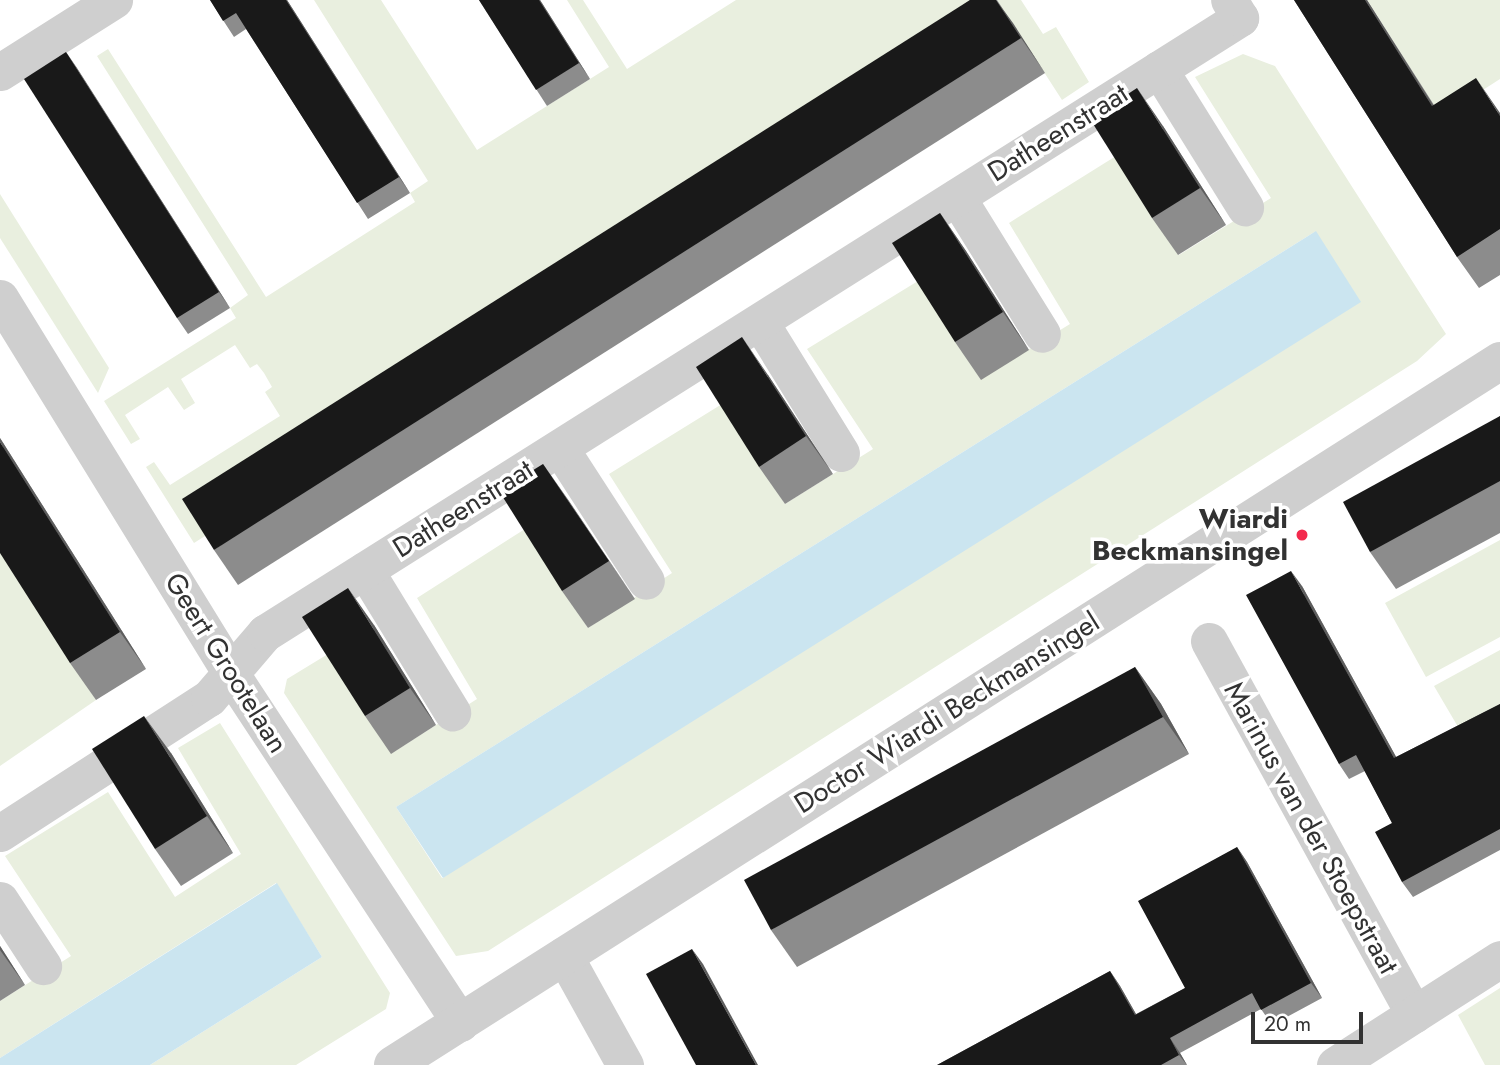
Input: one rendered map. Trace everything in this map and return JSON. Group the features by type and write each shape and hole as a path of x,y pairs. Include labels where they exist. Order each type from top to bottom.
{"street":[{"path":"0,72 114,0"},
{"name":"Datheenstraat","path":"233,677 265,633 1240,18 1228,0"},
{"name":"Datheenstraat","path":"1159,69 1245,207"},
{"name":"Datheenstraat","path":"957,197 1042,334"},
{"name":"Geert Grootelaan","path":"0,298 233,677 460,1023"},
{"path":"760,322 841,453"},
{"name":"Doctor Wiardi Beckmansingel","path":"393,1065 1500,361"},
{"name":"Datheenstraat","path":"560,447 646,580"},
{"name":"Datheenstraat","path":"365,570 452,712"},
{"name":"Marinus van der Stoepstraat","path":"1209,641 1414,1014"},
{"path":"0,833 233,677"},
{"path":"0,900 43,966"},
{"path":"564,955 625,1065"},
{"path":"1335,1065 1500,959"}],"green space":[{"path":"314,0 381,0 477,150 609,67 567,0 583,0 627,69 736,0 1021,0 1043,34 1056,27 1089,82 1062,100 1013,24 194,543 146,467 154,462 170,485 280,416 265,392 272,387 264,373 257,364 250,368 235,345 181,379 195,403 184,410 168,387 125,415 140,439 131,444 104,401 236,318 230,308 248,295 97,56 108,49 266,297 415,202 410,193 428,181"},
{"path":"1367,0 1500,0 1500,79 1441,117"},
{"path":"1243,54 1275,66 1446,334 1417,361 488,951 456,956 284,693 287,679 328,654 392,753 477,699 417,598 525,529 588,628 672,573 609,474 722,404 785,504 873,449 807,349 918,281 981,379 1070,324 1009,223 1116,156 1179,255 1271,198 1195,77","holes":["1316,231 443,878 396,807"]},
{"path":"0,194 109,368 98,393 0,238"},
{"path":"1500,540 1500,637 1426,677 1385,603"},
{"path":"0,549 96,700 0,766"},
{"path":"1500,650 1500,710 1461,732 1434,686"},
{"path":"220,723 390,993 386,1009 296,1065 150,1065 322,957 276,883 0,1058 0,1001 71,956 5,856 108,792 175,897 241,854 178,748"},
{"path":"1500,988 1500,1065 1485,1065 1458,1015"}],"water":[{"path":"1316,231 1361,302 443,878 396,807"},
{"path":"277,883 322,957 150,1065 0,1065 0,1058"}],"building":[{"path":"210,0 286,0 399,177 357,203 236,13 223,21"},
{"path":"479,0 539,0 579,63 536,90"},
{"path":"970,0 996,0 1021,38 214,550 182,499"},
{"path":"1294,0 1365,0 1432,106 1476,78 1500,116 1500,229 1457,257"},
{"path":"66,52 219,292 177,318 24,79"},
{"path":"1137,88 1200,188 1152,218 1090,119"},
{"path":"940,213 1003,312 955,342 892,243"},
{"path":"742,337 806,436 759,467 696,367"},
{"path":"1500,416 1500,481 1370,552 1343,502"},
{"path":"0,442 120,632 70,663 0,553"},
{"path":"543,464 609,561 562,591 499,491"},
{"path":"1291,571 1394,758 1500,704 1500,829 1402,882 1375,832 1392,823 1356,755 1339,764 1246,595"},
{"path":"348,588 410,688 365,716 302,617"},
{"path":"1135,667 1163,717 771,930 744,880"},
{"path":"144,716 207,816 155,849 92,749"},
{"path":"1237,847 1311,983 1261,1010 1252,993 1170,1038 1179,1055 1161,1065 937,1065 1110,971 1135,1015 1185,988 1138,901"},
{"path":"692,949 756,1065 696,1065 646,974"}],"place":[{"name":"Wiardi Beckmansingel","path":"1302,535"}]}
